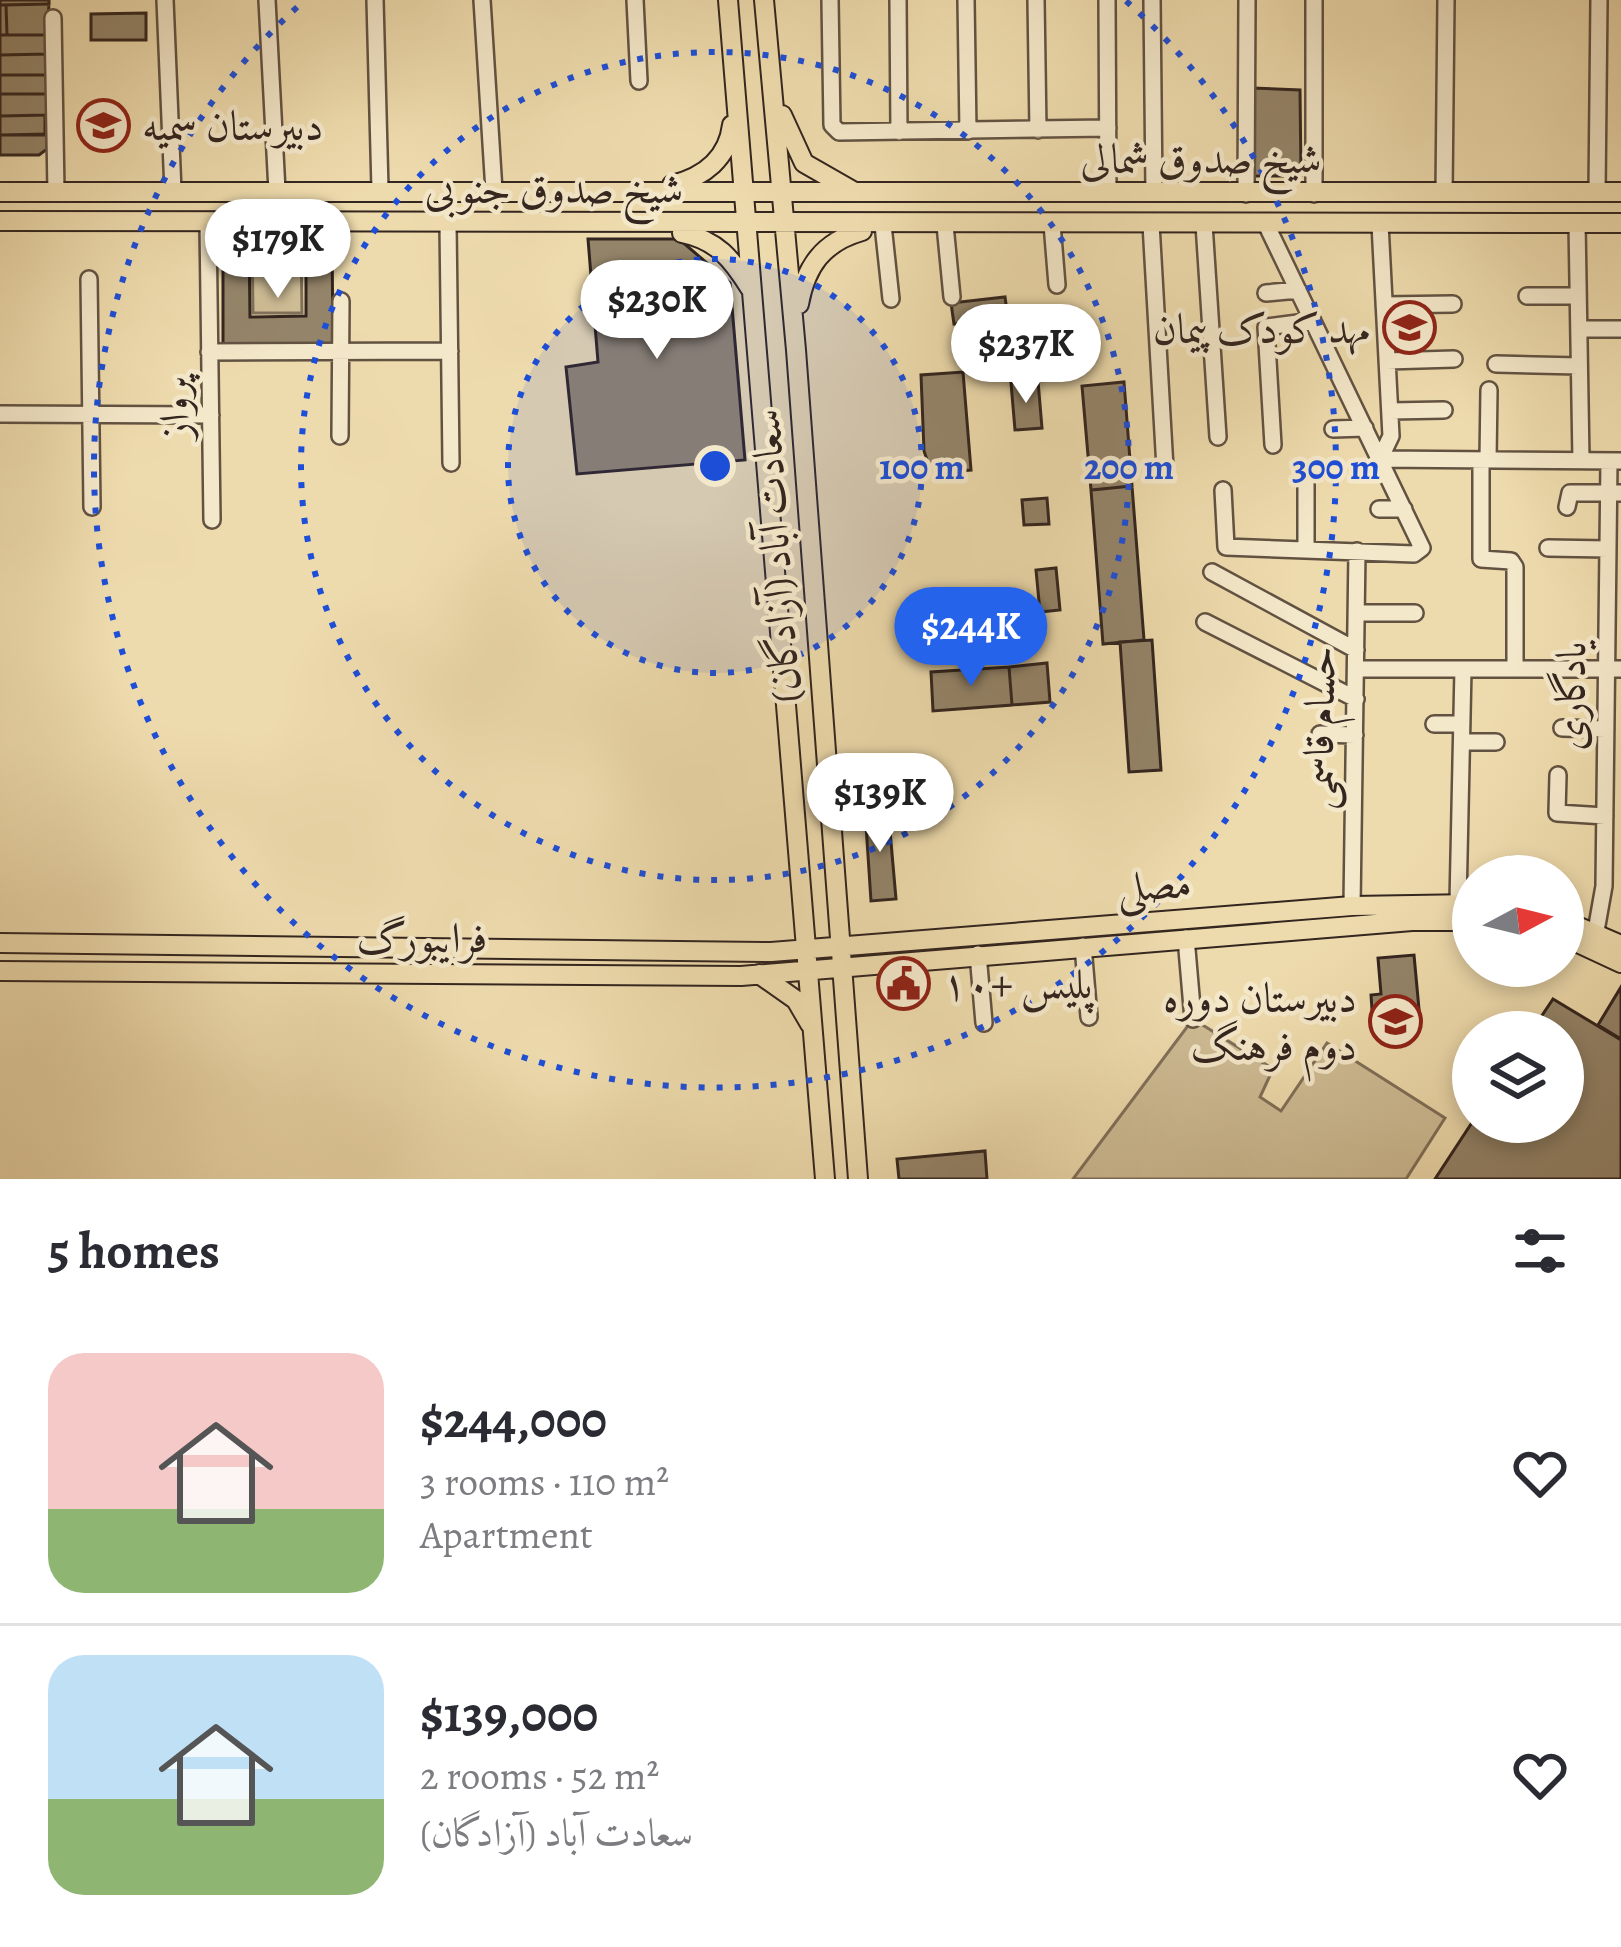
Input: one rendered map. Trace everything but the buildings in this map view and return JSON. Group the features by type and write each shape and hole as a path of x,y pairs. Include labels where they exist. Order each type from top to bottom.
{"main road":[{"name":"سعادت آباد (آزادگان)","path":"728,0 825,1179"},
{"name":"سعادت آباد (آزادگان)","path":"764,0 796,350 858,1179"},
{"path":"770,74 786,130 804,163 855,192 882,193"},
{"path":"648,190 689,181 730,146 736,85"},
{"name":"شیخ صدوق جنوبی","path":"0,192 781,193"},
{"name":"شیخ صدوق شمالی","path":"781,193 1621,192"},
{"path":"984,193 986,224"},
{"name":"شیخ صدوق جنوبی","path":"0,221 784,224"},
{"name":"شیخ صدوق شمالی","path":"784,224 1621,223"},
{"path":"642,224 707,238 733,260 754,295"},
{"path":"796,350 805,274 840,237 883,225"},
{"path":"733,951 779,942 795,930 803,902"},
{"path":"837,902 876,952 855,980 847,1017"},
{"name":"مصلی","path":"842,955 1104,934 1352,906 1452,904"},
{"name":"مصلی","path":"876,952 978,954 1083,946 1104,934 1186,938 1452,922"},
{"path":"1584,927 1621,945"},
{"name":"فرایبورگ","path":"0,943 733,951 808,960"},
{"path":"116,944 123,957 116,970"},
{"path":"158,971 149,959 162,944"},
{"path":"1584,946 1621,963"},
{"name":"فرایبورگ","path":"0,971 758,974 842,955"},
{"path":"758,974 796,1000 814,1031"}],"street":[{"path":"165,0 172,190"},
{"path":"267,0 277,190"},
{"path":"375,0 380,189"},
{"path":"482,0 494,191"},
{"path":"635,0 639,81"},
{"path":"830,0 832,125 839,132 1108,128"},
{"path":"898,0 899,132"},
{"path":"966,0 968,131"},
{"path":"1036,0 1038,130"},
{"path":"1107,0 1108,193"},
{"path":"1152,0 1154,193"},
{"path":"1246,194 1247,0"},
{"path":"1313,0 1314,194"},
{"path":"1444,193 1446,0"},
{"path":"1597,192 1599,0"},
{"path":"53,17 56,192"},
{"name":"پرواز","path":"208,223 212,520"},
{"path":"1577,223 1581,460"},
{"path":"448,224 451,463"},
{"path":"945,224 952,297"},
{"path":"1052,224 1057,285"},
{"path":"1151,224 1165,469"},
{"path":"1204,224 1218,437"},
{"path":"1243,506 1223,498 1226,547 1420,551 1266,224"},
{"path":"1380,224 1391,436 1380,459"},
{"path":"883,225 891,299"},
{"path":"88,279 92,507"},
{"path":"1266,293 1298,290"},
{"path":"1527,296 1578,296"},
{"path":"340,436 341,301"},
{"path":"1384,305 1454,304"},
{"path":"1273,445 1266,327 1313,322"},
{"path":"1579,329 1621,329"},
{"path":"209,352 450,351"},
{"path":"1387,361 1454,359"},
{"path":"1496,364 1580,366"},
{"path":"1489,390 1481,559 1511,561 1515,567 1515,669"},
{"path":"1390,411 1444,410"},
{"path":"0,414 211,415"},
{"path":"1333,429 1365,428"},
{"path":"1380,459 1615,461"},
{"name":"یادگاری","path":"1596,931 1613,764 1608,549 1615,516 1615,461"},
{"path":"1292,571 1299,549 1306,472"},
{"path":"1567,507 1570,493 1615,493"},
{"path":"1379,509 1404,509"},
{"path":"1548,548 1608,549"},
{"name":"حسام قاسمی","path":"1352,906 1357,551"},
{"path":"1211,572 1357,650"},
{"path":"1357,613 1415,613"},
{"path":"1205,622 1356,699"},
{"path":"1356,669 1613,669"},
{"path":"1463,669 1464,855"},
{"path":"1562,728 1611,723"},
{"path":"1434,724 1462,724"},
{"path":"1320,734 1355,735"},
{"path":"1462,742 1496,742"},
{"path":"1440,764 1461,764"},
{"path":"1558,775 1557,813 1605,816"},
{"path":"1186,938 1193,1019"},
{"path":"1083,946 1090,1017"},
{"path":"978,954 984,1023"}],"shaded area":[{"path":"252,238 301,238 302,313 253,313"},
{"path":"1193,1019 1273,1069 1260,1097 1281,1111 1327,1043 1445,1118 1406,1179 1073,1179"}],"place":[{"name":"دبیرستان سمیه","path":"103,125"},
{"name":"مهد کودک پیمان","path":"1409,328"},
{"name":"پلیس +۱۰","path":"903,983"},
{"name":"دبیرستان دوره دوم فرهنگ","path":"1396,1021"}]}
